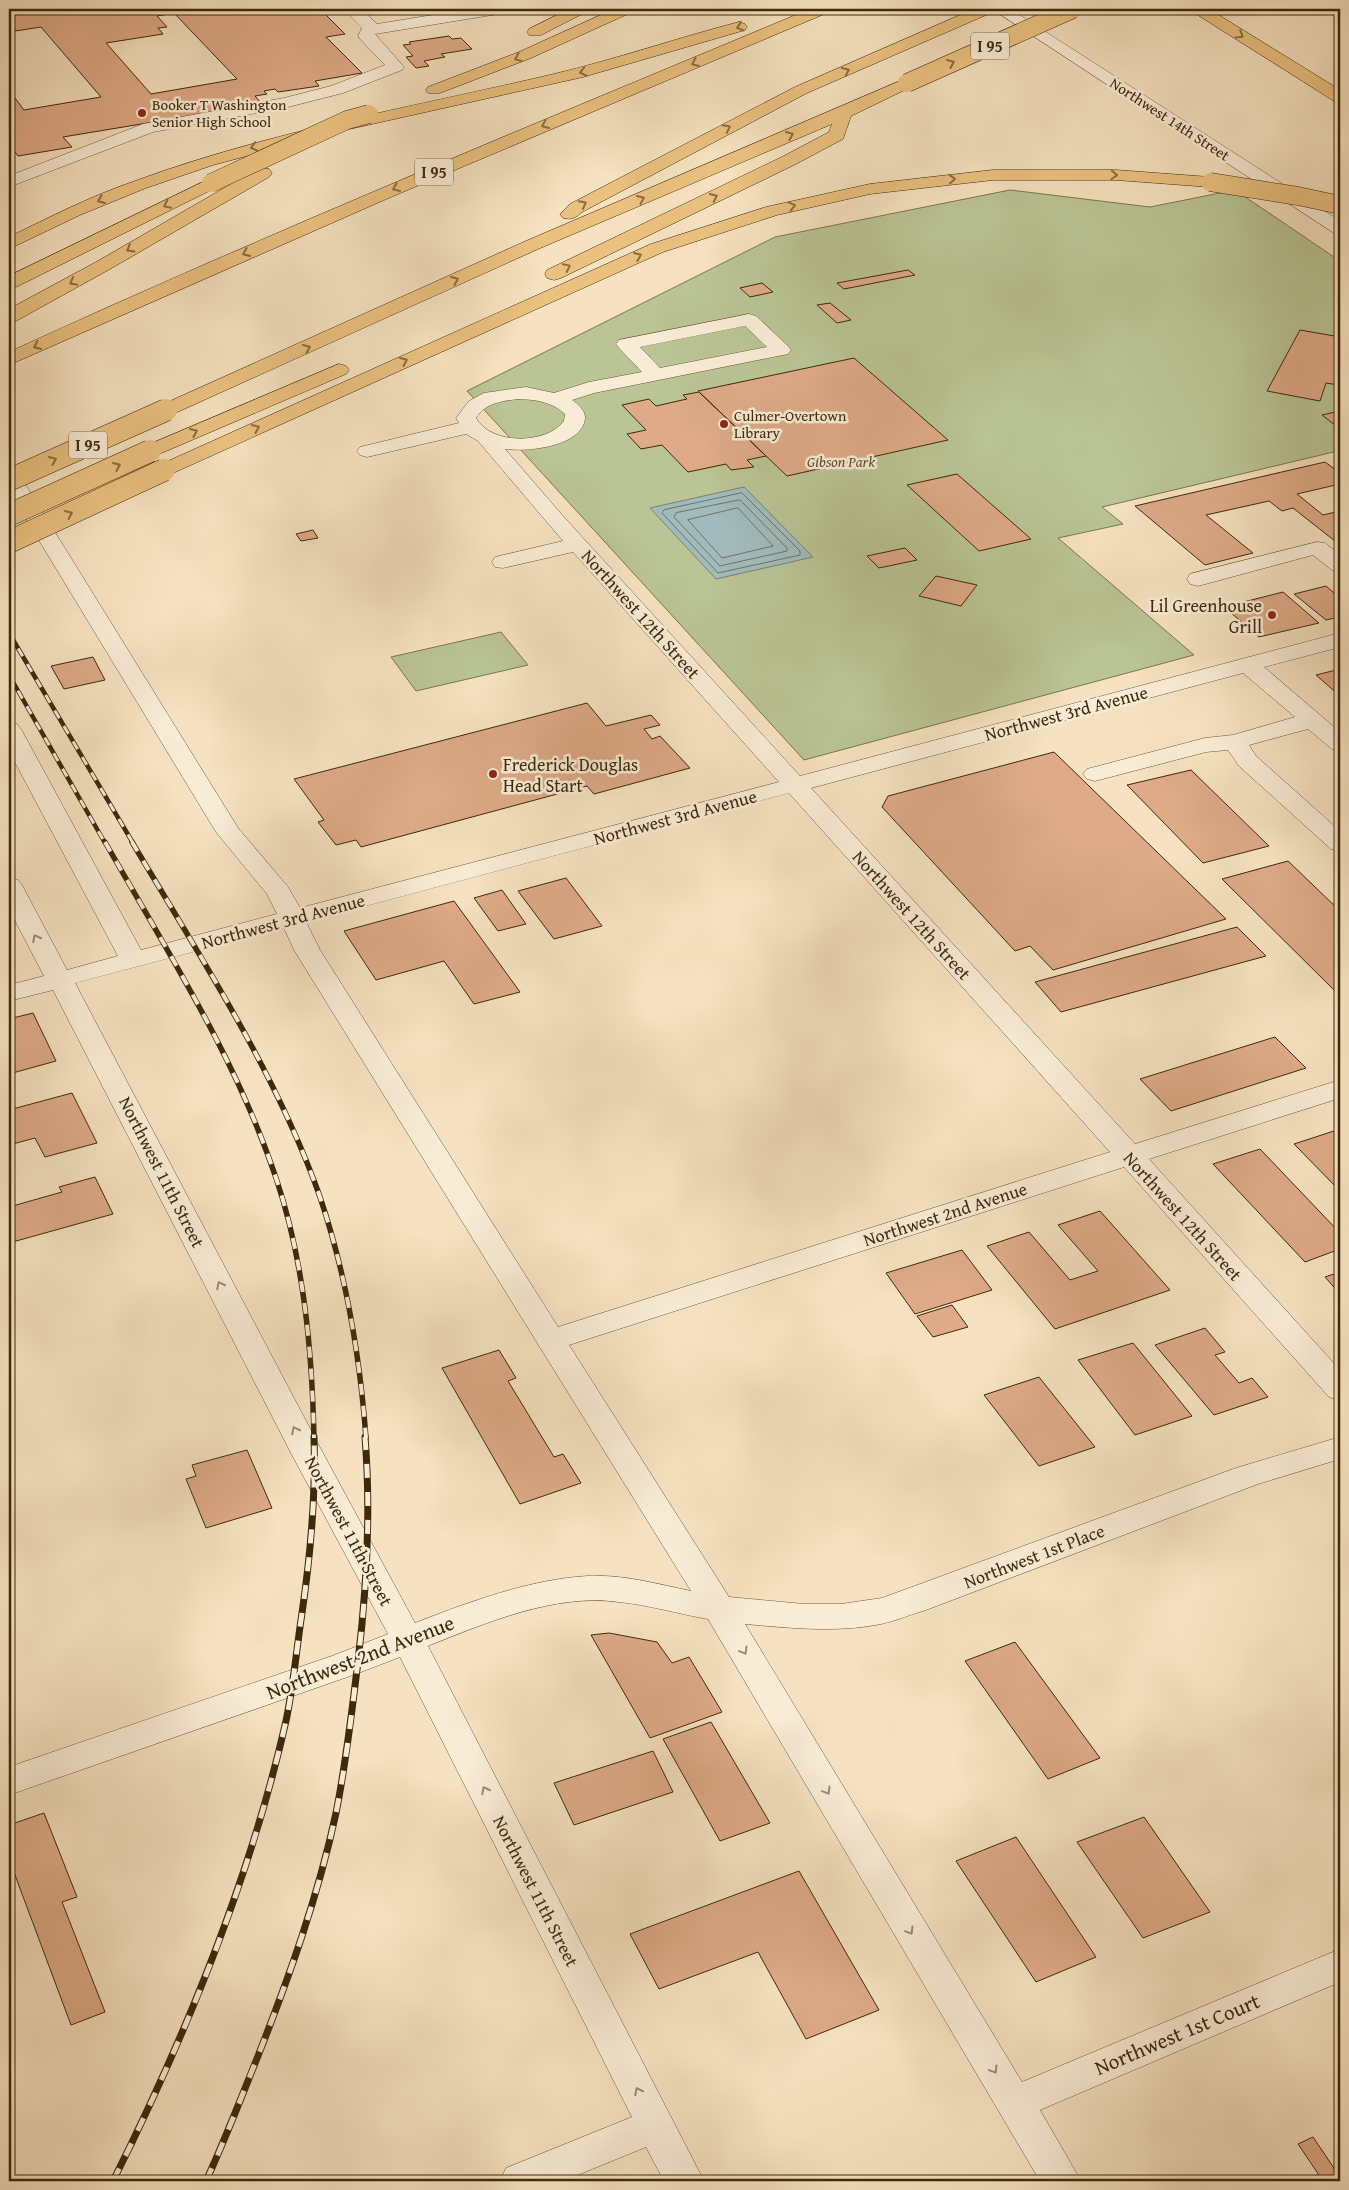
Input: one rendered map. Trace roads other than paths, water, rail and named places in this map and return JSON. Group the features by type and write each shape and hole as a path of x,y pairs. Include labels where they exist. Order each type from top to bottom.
{"highway":[{"path":"9,316 104,265 264,172 369,114 580,9"},
{"path":"392,103 424,94 525,55 626,9"},
{"name":"I 95","path":"9,359 120,308 366,201 823,9"},
{"path":"532,245 576,208 801,90 987,9"},
{"name":"I 95","path":"9,480 532,245 849,110 1073,9"},
{"path":"1199,9 1340,97"},
{"path":"1227,9 1340,82"},
{"path":"9,244 53,221 135,185 228,154 299,135 598,68 667,50 759,21 805,16"},
{"path":"539,281 790,160 837,135 849,110"},
{"path":"9,283 211,183 347,120 369,114"},
{"path":"9,542 164,470 657,248 772,211 870,189 983,176 1074,174 1152,177 1210,182 1289,194 1340,205"},
{"path":"424,333 504,297"},
{"path":"9,515 150,451 353,364"}],"street":[{"path":"352,9 373,29"},
{"path":"9,182 149,128 293,101 337,90 396,67 366,36 368,31 373,29 498,9"},
{"name":"Northwest 14th Street","path":"1000,9 1340,229"},
{"path":"367,451 468,426 466,418 470,410 478,403 492,398 526,393 557,399 589,388 656,375 733,360 781,350 749,320 626,344 656,375"},
{"name":"Northwest 12th Street","path":"468,426 475,433 486,439 522,444 540,442 562,434 574,422 574,414 568,406 557,399"},
{"name":"Northwest 12th Street","path":"486,439 578,544 1340,1390"},
{"path":"9,474 219,818 240,847 279,892 307,950 719,1610 1061,2181"},
{"path":"502,562 578,544"},
{"path":"1198,579 1318,548 1340,565"},
{"name":"Northwest 3rd Avenue","path":"9,993 1340,640"},
{"path":"1248,665 1340,744"},
{"path":"1095,774 1205,744 1235,742 1312,720"},
{"path":"9,729 134,961"},
{"path":"1235,742 1247,761 1340,844"},
{"name":"Northwest 11th Street","path":"9,884 364,1561 408,1640 684,2181"},
{"name":"Northwest 2nd Avenue","path":"550,1340 1340,1088"},
{"name":"Northwest 1st Place","path":"719,1610 804,1617 841,1617 882,1611 914,1601 1247,1476 1340,1448"},
{"name":"Northwest 2nd Avenue","path":"9,1781 335,1669 506,1604 558,1591 589,1588 618,1589 719,1610"},
{"name":"Northwest 1st Court","path":"1014,2103 1340,1965"},
{"path":"520,2181 655,2126"}],"water":[{"path":"744,487 813,557 716,579 650,508"}],"railway":[{"path":"9,633 133,843"},
{"path":"9,675 105,843"},
{"path":"105,842 176,965 221,1048 260,1134 276,1178 286,1209 305,1306 314,1438"},
{"path":"132,842 235,1015 302,1150 329,1226 351,1316 366,1438"},
{"path":"206,2181 258,2056 292,1967 321,1875 336,1813 351,1718 364,1605 368,1521 365,1437"},
{"path":"113,2181 166,2070 213,1956 235,1898 271,1780 293,1684 307,1575 312,1529 314,1438"}],"place":[{"name":"Booker T Washington Senior High School","path":"142,113"},
{"name":"Culmer-Overtown Library","path":"724,424"},
{"name":"Lil Greenhouse Grill","path":"1272,615"},
{"name":"Frederick Douglas Head Start","path":"493,774"}],"park label":[{"name":"Gibson Park","path":"841,461"}]}
